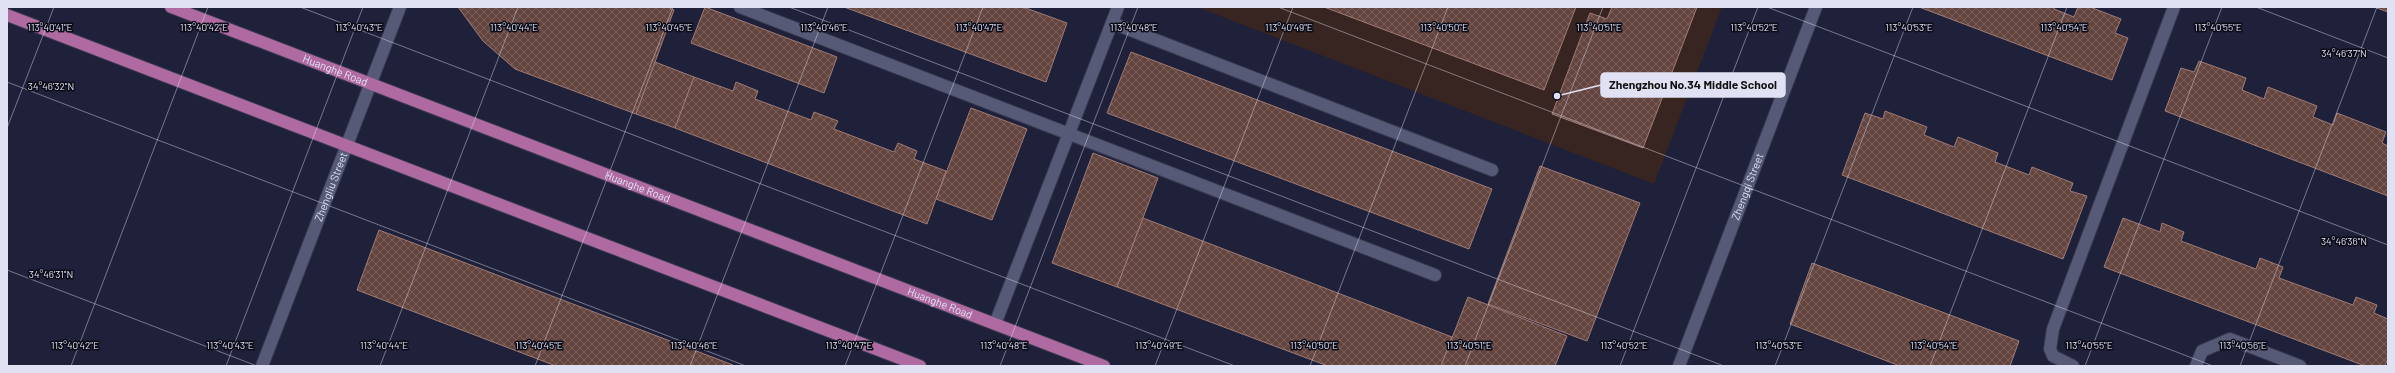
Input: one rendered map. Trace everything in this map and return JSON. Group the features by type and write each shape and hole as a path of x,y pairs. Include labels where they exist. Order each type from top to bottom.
{"main road":[{"name":"Huanghe Road","path":"171,7 1104,366"},
{"path":"7,15 920,366"}],"street":[{"name":"Zhengliu Street","path":"262,366 400,7"},
{"path":"740,7 1435,275"},
{"path":"994,324 1118,7"},
{"name":"Zhengqi Street","path":"1679,366 1816,7"},
{"path":"2073,366 2053,356 2050,348 2053,329 2174,7"},
{"path":"1112,24 1492,170"},
{"path":"2196,366 2202,351 2230,339 2300,366"}],"shaded area":[{"path":"1197,7 1722,7 1654,184"}],"building":[{"path":"458,7 667,7 674,10 636,114 515,69 483,41"},
{"path":"705,7 837,57 824,93 691,43"},
{"path":"844,7 1023,7 1067,23 1046,82"},
{"path":"1324,7 1576,7 1544,90"},
{"path":"1612,7 1697,7 1643,148 1552,114 1590,13 1607,19"},
{"path":"1919,7 2055,7 2054,9 2074,17 2078,7 2090,7 2121,19 2115,33 2128,38 2112,80"},
{"path":"2374,7 2388,7 2388,12"},
{"path":"1131,52 1492,189 1469,249 1107,113"},
{"path":"2199,61 2246,78 2242,90 2264,99 2268,87 2317,106 2313,117 2333,125 2337,113 2386,132 2382,143 2388,146 2388,196 2165,111 2181,68 2194,72"},
{"path":"655,62 694,77 675,128 636,114"},
{"path":"694,77 733,91 736,82 758,91 755,99 811,120 814,112 838,121 834,129 894,152 898,143 917,151 914,159 946,171 927,224 675,128"},
{"path":"971,108 1027,129 992,220 936,199"},
{"path":"1885,111 1927,127 1924,135 1954,147 1958,137 1998,153 1995,162 2029,175 2032,167 2073,183 2070,191 2087,196 2063,259 1842,175 1865,113 1883,119"},
{"path":"1093,153 1158,178 1117,287 1052,263"},
{"path":"1540,166 1640,203 1587,341 1488,304"},
{"path":"1143,218 1452,337 1441,366 1328,366 1117,287"},
{"path":"2123,218 2160,232 2162,223 2184,232 2181,241 2256,269 2260,258 2283,267 2279,278 2353,305 2356,297 2377,305 2374,313 2388,319 2388,358 2385,366 2365,366 2104,267"},
{"path":"379,230 733,366 556,366 357,290"},
{"path":"1812,263 2019,341 2010,366 1900,366 1790,324"},
{"path":"1468,297 1567,336 1555,366 1441,366"}],"place":[{"name":"Zhengzhou No.34 Middle School","path":"1557,96"}]}
